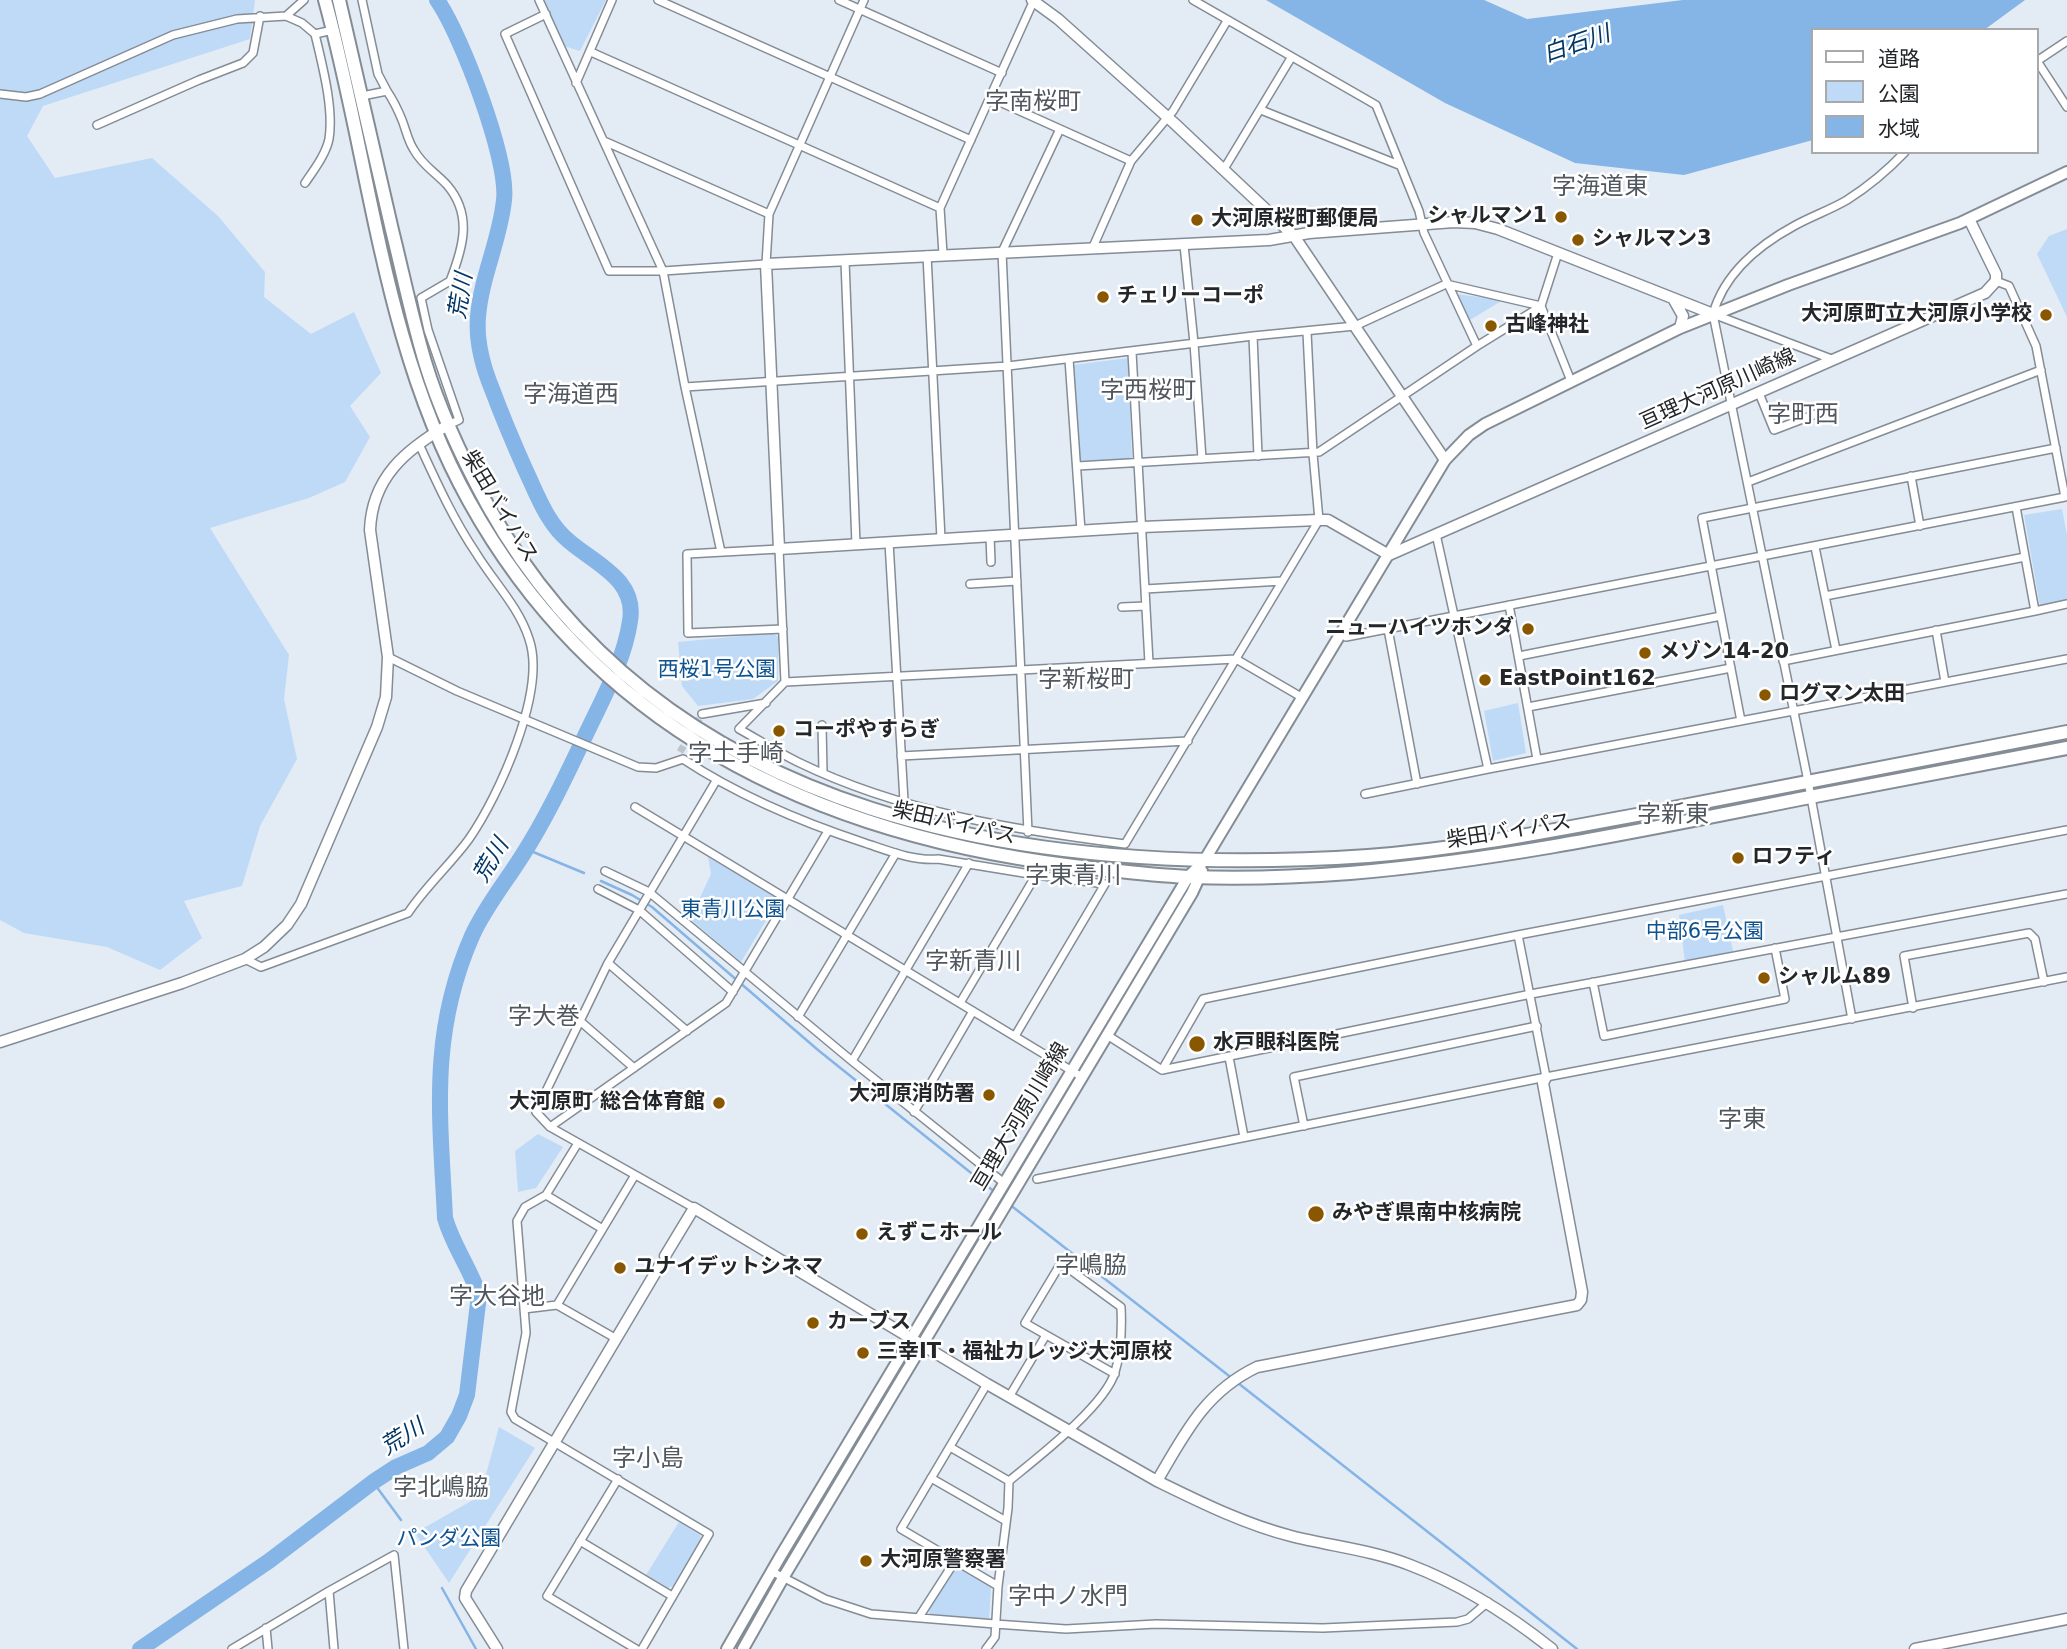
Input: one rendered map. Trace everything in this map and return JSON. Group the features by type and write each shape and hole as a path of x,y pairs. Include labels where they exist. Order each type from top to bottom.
{"highway":[{"name":"柴田バイパス","path":"325,0 408,357 435,432 470,504 521,580 580,648 609,676 655,713 709,750 756,776 813,802 866,822 929,840 1031,861 1194,877 1348,873 1459,860 1622,834 2067,748"},
{"name":"柴田バイパス","path":"339,0 424,360 448,425 485,500 515,550 540,584 588,638 659,700 715,740 757,763 836,798 941,829 1047,848 1176,861 1284,861 1371,856 1467,845 2067,732"}],"main road":[{"name":"亘理大河原川崎線","path":"727,1649 1071,1070 1204,861 1445,460 1469,435 1485,424 1680,328 1969,219 2067,172"},
{"name":"亘理大河原川崎線","path":"743,1649 1107,1035 1194,877"}],"street":[{"path":"286,16 304,0"},
{"path":"0,1042 182,983 245,959 264,947 287,925 301,904 377,727 386,697 388,657 370,530 371,511 378,489 390,471 435,432 459,420 428,330 421,298 450,281 462,243 464,223 459,201 413,149 401,117 378,74 362,0"},
{"path":"539,0 663,271 721,552"},
{"path":"576,83 612,0"},
{"path":"839,0 1002,74"},
{"path":"864,0 769,214 766,264 785,682 739,729 800,763 904,801 1028,832 1125,844 1319,520 1307,332"},
{"path":"943,254 940,208 1033,0 1168,117 1294,236 1445,460"},
{"path":"1193,0 1376,105 1446,284 1477,346"},
{"path":"664,1 971,140"},
{"path":"546,14 505,34 609,271 663,271 943,254 1184,245 1269,240 1422,223 1475,223 1498,229 1834,360"},
{"path":"97,125 243,63 253,52 260,16"},
{"path":"0,94 26,97 40,94 173,35 237,19 286,16 302,23 315,34 325,75 329,139 317,167 305,183"},
{"path":"1093,247 1132,161 1168,117 1227,21"},
{"path":"315,34 333,30"},
{"path":"2039,60 2067,41"},
{"path":"591,52 940,208"},
{"path":"1224,169 1291,58"},
{"path":"2039,64 2067,107"},
{"path":"362,96 387,91"},
{"path":"991,98 1132,161"},
{"path":"1261,110 1399,165"},
{"path":"1028,832 1002,252 1060,129"},
{"path":"604,141 769,214"},
{"path":"1852,1020 1811,796 1713,314 1722,289 1748,258 1793,226 1844,202 1868,187 1903,154"},
{"path":"1969,219 1996,274 1996,281 2009,286 2036,346 2067,507"},
{"path":"1184,245 1202,459"},
{"path":"1558,253 1541,306 1571,381"},
{"path":"927,255 941,539"},
{"path":"845,261 856,544"},
{"name":"亘理大河原川崎線","path":"1389,555 1985,293 1996,281"},
{"path":"685,387 1008,366 1355,326 1446,284 1541,306"},
{"path":"1674,299 1683,316 1680,328"},
{"path":"1077,466 1319,452 1401,395 1541,306"},
{"path":"1253,336 1258,456"},
{"path":"1132,352 1149,663"},
{"path":"1069,359 1081,530"},
{"path":"1748,482 2041,370"},
{"path":"1759,393 1774,430 1821,412"},
{"path":"245,959 261,967 408,913 420,895 469,839 490,805 510,764 529,696 534,658 530,640 523,623 474,551 419,444"},
{"path":"1741,721 1702,518 2056,448"},
{"path":"1911,477 1920,526"},
{"path":"1341,634 1346,637 2065,497"},
{"path":"2016,507 2035,611"},
{"path":"783,629 688,634 687,554 1081,530 1328,520 1389,555"},
{"path":"1436,534 1488,769"},
{"path":"990,536 991,562"},
{"path":"890,542 904,801"},
{"path":"1815,547 1836,650"},
{"path":"1825,596 2025,557"},
{"path":"970,584 1017,581"},
{"path":"1145,589 1282,581"},
{"path":"1783,661 2067,604"},
{"path":"1122,607 1146,606"},
{"path":"1509,606 1537,759"},
{"path":"1518,656 1721,616"},
{"path":"1388,629 1418,784"},
{"path":"1936,630 1945,682"},
{"path":"388,657 457,691 638,767 656,768 681,755 716,782 747,798 828,831 896,853 923,861 938,859 1105,884 1014,1036"},
{"path":"785,682 1236,659 1303,698"},
{"path":"1365,794 2067,659"},
{"path":"1528,707 1731,668"},
{"path":"702,714 766,703"},
{"path":"822,725 823,772"},
{"path":"901,756 1188,741"},
{"path":"716,782 608,963 536,1112 550,1126 578,1143 694,1208 1068,1432 1157,1481 1252,1524 1408,1564 1456,1584 1488,1602 1552,1649"},
{"path":"635,807 1082,1077"},
{"path":"1162,1070 1203,999 1518,935 2067,830"},
{"path":"550,1126 726,1003 828,831"},
{"path":"798,1017 896,853"},
{"path":"852,1062 968,863"},
{"path":"605,871 648,894 743,975 914,1112 999,1191"},
{"path":"960,1003 1036,875"},
{"path":"598,889 640,908 734,990"},
{"path":"1107,1035 1162,1070 1531,994 2067,894"},
{"path":"1913,1008 1904,956 2029,933 2035,939 2044,982"},
{"path":"1157,1481 1200,1413 1224,1385 1256,1367 1577,1305 1581,1300 1582,1292 1543,1083 1546,1077 1518,935"},
{"path":"1593,982 1604,1036 1785,999 1775,948"},
{"path":"608,963 687,1031"},
{"path":"1037,1179 1546,1077 2067,977"},
{"path":"914,1112 973,1011"},
{"path":"580,1021 634,1068"},
{"path":"1304,1126 1294,1077 1536,1026"},
{"path":"1228,1057 1244,1137"},
{"path":"1050,1105 1062,1112"},
{"path":"578,1143 546,1195 525,1207 517,1221 526,1333 511,1412 515,1419 709,1534 642,1649"},
{"path":"557,1305 635,1175"},
{"path":"546,1195 601,1228"},
{"path":"497,1649 465,1598 466,1591 694,1208"},
{"path":"986,1649 995,1637 1009,1481 1068,1432 1104,1392 1115,1374 1121,1307 1061,1263 1025,1323 1115,1374"},
{"path":"524,1309 557,1305 615,1338"},
{"path":"1009,1397 1046,1335"},
{"path":"987,1384 901,1529 998,1586"},
{"path":"950,1447 1009,1481"},
{"path":"931,1478 1006,1521"},
{"path":"618,1479 547,1595 636,1649"},
{"path":"580,1541 672,1596"},
{"path":"232,1649 394,1555 404,1649"},
{"path":"919,1617 955,1561"},
{"path":"771,1572 825,1599 871,1614 1066,1629 1156,1624 1323,1628 1457,1622 1468,1619 1488,1602"},
{"path":"328,1591 334,1649"},
{"path":"1915,1649 2067,1619"},
{"path":"266,1628 268,1649"}],"green space":[{"path":"0,0 255,0 250,39 43,106 27,136 55,178 152,158 218,216 265,272 264,297 311,334 354,312 381,373 350,406 370,437 345,482 309,498 210,528 289,655 284,699 297,759 260,826 242,886 184,901 202,938 160,970 107,947 24,933 0,920"},
{"path":"541,0 606,0 580,51 561,45"},
{"path":"2067,229 2067,317 2037,254 2049,236"},
{"path":"1456,294 1503,300 1470,320"},
{"path":"1128,358 1132,459 1078,461 1073,365"},
{"path":"2062,509 2067,535 2067,599 2040,606 2024,515"},
{"name":"西桜1号公園","path":"773,633 778,637 778,681 753,699 698,706 682,686 678,642"},
{"path":"1518,703 1526,753 1493,761 1484,711"},
{"name":"東青川公園","path":"708,857 779,899 741,962 690,919 711,874"},
{"name":"中部6号公園","path":"1723,905 1733,951 1685,962 1679,915"},
{"path":"538,1134 563,1147 536,1188 518,1192 515,1151"},
{"name":"パンダ公園","path":"499,1427 535,1448 449,1583 415,1533 480,1496"},
{"path":"679,1522 700,1535 701,1539 673,1586 668,1588 646,1575"},
{"path":"957,1568 991,1587 989,1620 932,1615 928,1611 952,1570"}],"water":[{"name":"白石川","path":"1266,0 1484,0 1527,19 1683,0 2025,0 1987,28 1812,28 1812,140 1684,175 1575,163 1445,103"}],"waterway":[{"name":"荒川","path":"140,1649 269,1561 373,1482 396,1467 428,1453 447,1437 459,1416 467,1395 479,1295 445,1218 440,1075 449,1007 458,972 477,925 516,866 556,795 613,678 630,621 627,594 621,584 562,535 549,518 516,449 486,372 479,345 478,317 502,215 504,181 491,128 470,68 437,0"},
{"path":"526,849 584,873"},
{"path":"601,881 652,907 818,1050 996,1193"},
{"path":"1009,1204 1233,1379"},
{"path":"1238,1383 1577,1649"},
{"path":"373,1482 401,1520"},
{"path":"442,1588 476,1649"}],"tunnel":[{"path":"680,752 702,714"}],"place":[{"name":"シャルマン1","path":"1561,217"},
{"name":"大河原桜町郵便局","path":"1197,220"},
{"name":"シャルマン3","path":"1578,240"},
{"name":"チェリーコーポ","path":"1103,297"},
{"name":"大河原町立大河原小学校","path":"2046,315"},
{"name":"古峰神社","path":"1491,326"},
{"name":"ニューハイツホンダ","path":"1528,629"},
{"name":"メゾン14-20","path":"1645,653"},
{"name":"EastPoint162","path":"1485,680"},
{"name":"ログマン太田","path":"1765,695"},
{"name":"コーポやすらぎ","path":"779,731"},
{"name":"ロフティ","path":"1738,858"},
{"name":"シャルム89","path":"1764,978"},
{"name":"水戸眼科医院","path":"1197,1044"},
{"name":"大河原消防署","path":"989,1095"},
{"name":"大河原町 総合体育館","path":"719,1103"},
{"name":"みやぎ県南中核病院","path":"1316,1214"},
{"name":"えずこホール","path":"862,1234"},
{"name":"ユナイデットシネマ","path":"620,1268"},
{"name":"カーブス","path":"813,1323"},
{"name":"三幸IT・福祉カレッジ大河原校","path":"863,1353"},
{"name":"大河原警察署","path":"866,1561"}],"district":[{"name":"字南桜町","path":"1033,103"},
{"name":"字海道東","path":"1600,188"},
{"name":"字西桜町","path":"1148,392"},
{"name":"字海道西","path":"571,396"},
{"name":"字町西","path":"1803,416"},
{"name":"字新桜町","path":"1086,681"},
{"name":"字土手崎","path":"736,755"},
{"name":"字新東","path":"1673,816"},
{"name":"字東青川","path":"1073,877"},
{"name":"字新青川","path":"973,963"},
{"name":"字大巻","path":"544,1018"},
{"name":"字東","path":"1742,1121"},
{"name":"字嶋脇","path":"1091,1267"},
{"name":"字大谷地","path":"497,1298"},
{"name":"字小島","path":"648,1460"},
{"name":"字北嶋脇","path":"441,1489"},
{"name":"字中ノ水門","path":"1068,1598"}]}
